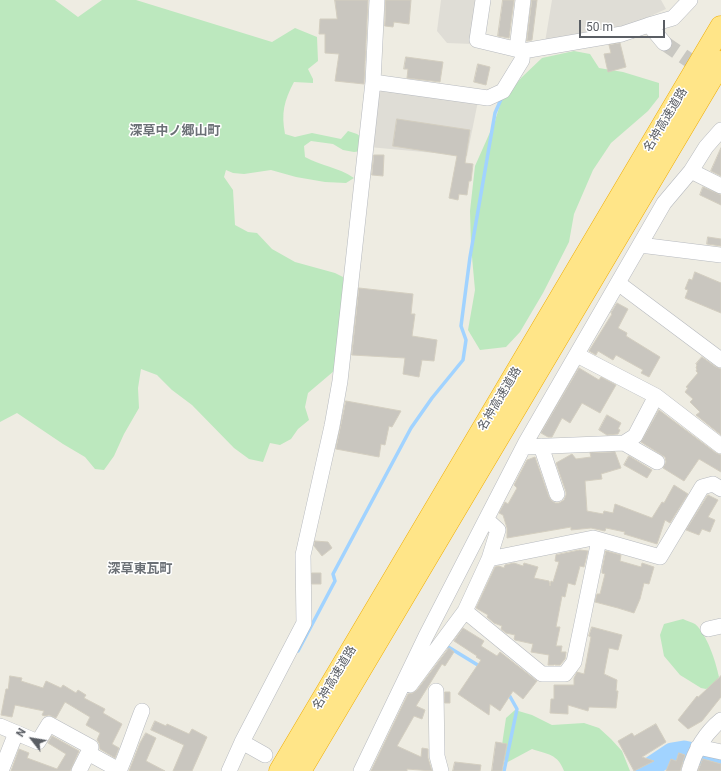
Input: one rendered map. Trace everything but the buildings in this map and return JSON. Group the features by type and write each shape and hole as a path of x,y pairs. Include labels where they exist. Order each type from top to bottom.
{"highway":[{"name":"名神高速道路","path":"280,771 721,27"},
{"name":"名神高速道路","path":"300,771 721,62"}],"street":[{"path":"229,771 242,742 304,623 303,555 332,426 340,381 374,82 377,0"},
{"path":"483,0 477,40 520,50 622,34 672,18 690,0"},
{"path":"374,82 488,98 503,91 522,60 520,50 524,0"},
{"path":"649,25 664,43"},
{"path":"361,771 426,636 524,447 664,203 691,171 706,147 721,130"},
{"path":"691,171 713,153 721,143"},
{"path":"691,171 721,186"},
{"path":"640,245 721,255"},
{"path":"618,283 721,360"},
{"path":"577,355 656,396 721,446"},
{"path":"524,447 624,443 635,436 656,396"},
{"path":"624,443 657,462"},
{"path":"541,446 557,494"},
{"path":"489,559 593,538 660,557 702,487 713,484 721,489"},
{"path":"400,692 410,686 465,611 489,559 498,530 487,520"},
{"path":"465,611 542,674 565,674 574,662 599,540"},
{"path":"436,691 437,756 441,771"},
{"path":"88,753 119,770 131,743 132,735 142,711"},
{"path":"694,757 710,728 721,720"},
{"path":"0,726 38,742 48,724 91,747 79,771"},
{"path":"1,771 16,733"},
{"path":"242,742 265,755"},
{"path":"694,757 721,752"}],"shaded area":[{"path":"441,0 480,0 472,44 447,43 437,31"},
{"path":"552,0 661,0 666,9 635,23 574,40 545,42"},
{"path":"383,86 478,101 467,156 369,147 377,98"}],"green space":[{"path":"0,0 55,0 78,17 102,0 136,0 272,42 295,28 317,37 318,61 308,69 313,79 313,83 294,82 284,107 283,120 285,134 295,137 312,133 341,139 348,131 357,134 364,139 362,151 354,152 343,150 333,144 311,141 304,146 305,157 317,163 342,171 354,178 346,183 325,182 296,177 271,170 244,174 233,173 226,170 224,177 233,190 235,225 248,232 257,233 272,249 295,262 335,273 343,277 345,288 334,371 308,393 305,407 309,420 298,429 291,439 280,445 270,443 263,462 249,459 234,448 192,405 172,390 157,375 141,369 138,388 139,408 124,434 114,456 104,470 95,469 85,457 17,413 0,422"},
{"path":"574,51 590,54 599,68 623,72 659,83 659,97 648,111 611,143 593,170 574,214 569,242 543,293 520,332 506,347 480,350 468,330 475,290 471,246 470,211 475,166 495,121 501,101 522,77 542,58"},
{"path":"683,619 695,624 703,634 716,664 719,677 713,686 706,689 701,688 680,675 664,656 660,635 664,624"},
{"path":"515,710 532,715 552,725 584,723 599,728 622,751 630,771 564,771 562,765 555,758 532,749 506,763 501,754 506,718"}],"waterway":[{"path":"298,651 335,581 333,574 411,428 432,398 463,360 466,340 461,326 470,257 495,113 502,97"},
{"path":"445,645 481,667"},
{"path":"504,771 517,709 508,693"},
{"path":"645,771 672,753 684,751 716,758"}],"tunnel":[{"path":"664,43 705,71"}],"district":[{"name":"深草中ノ郷山町","path":"175,132"},
{"name":"深草東瓦町","path":"140,570"}]}
